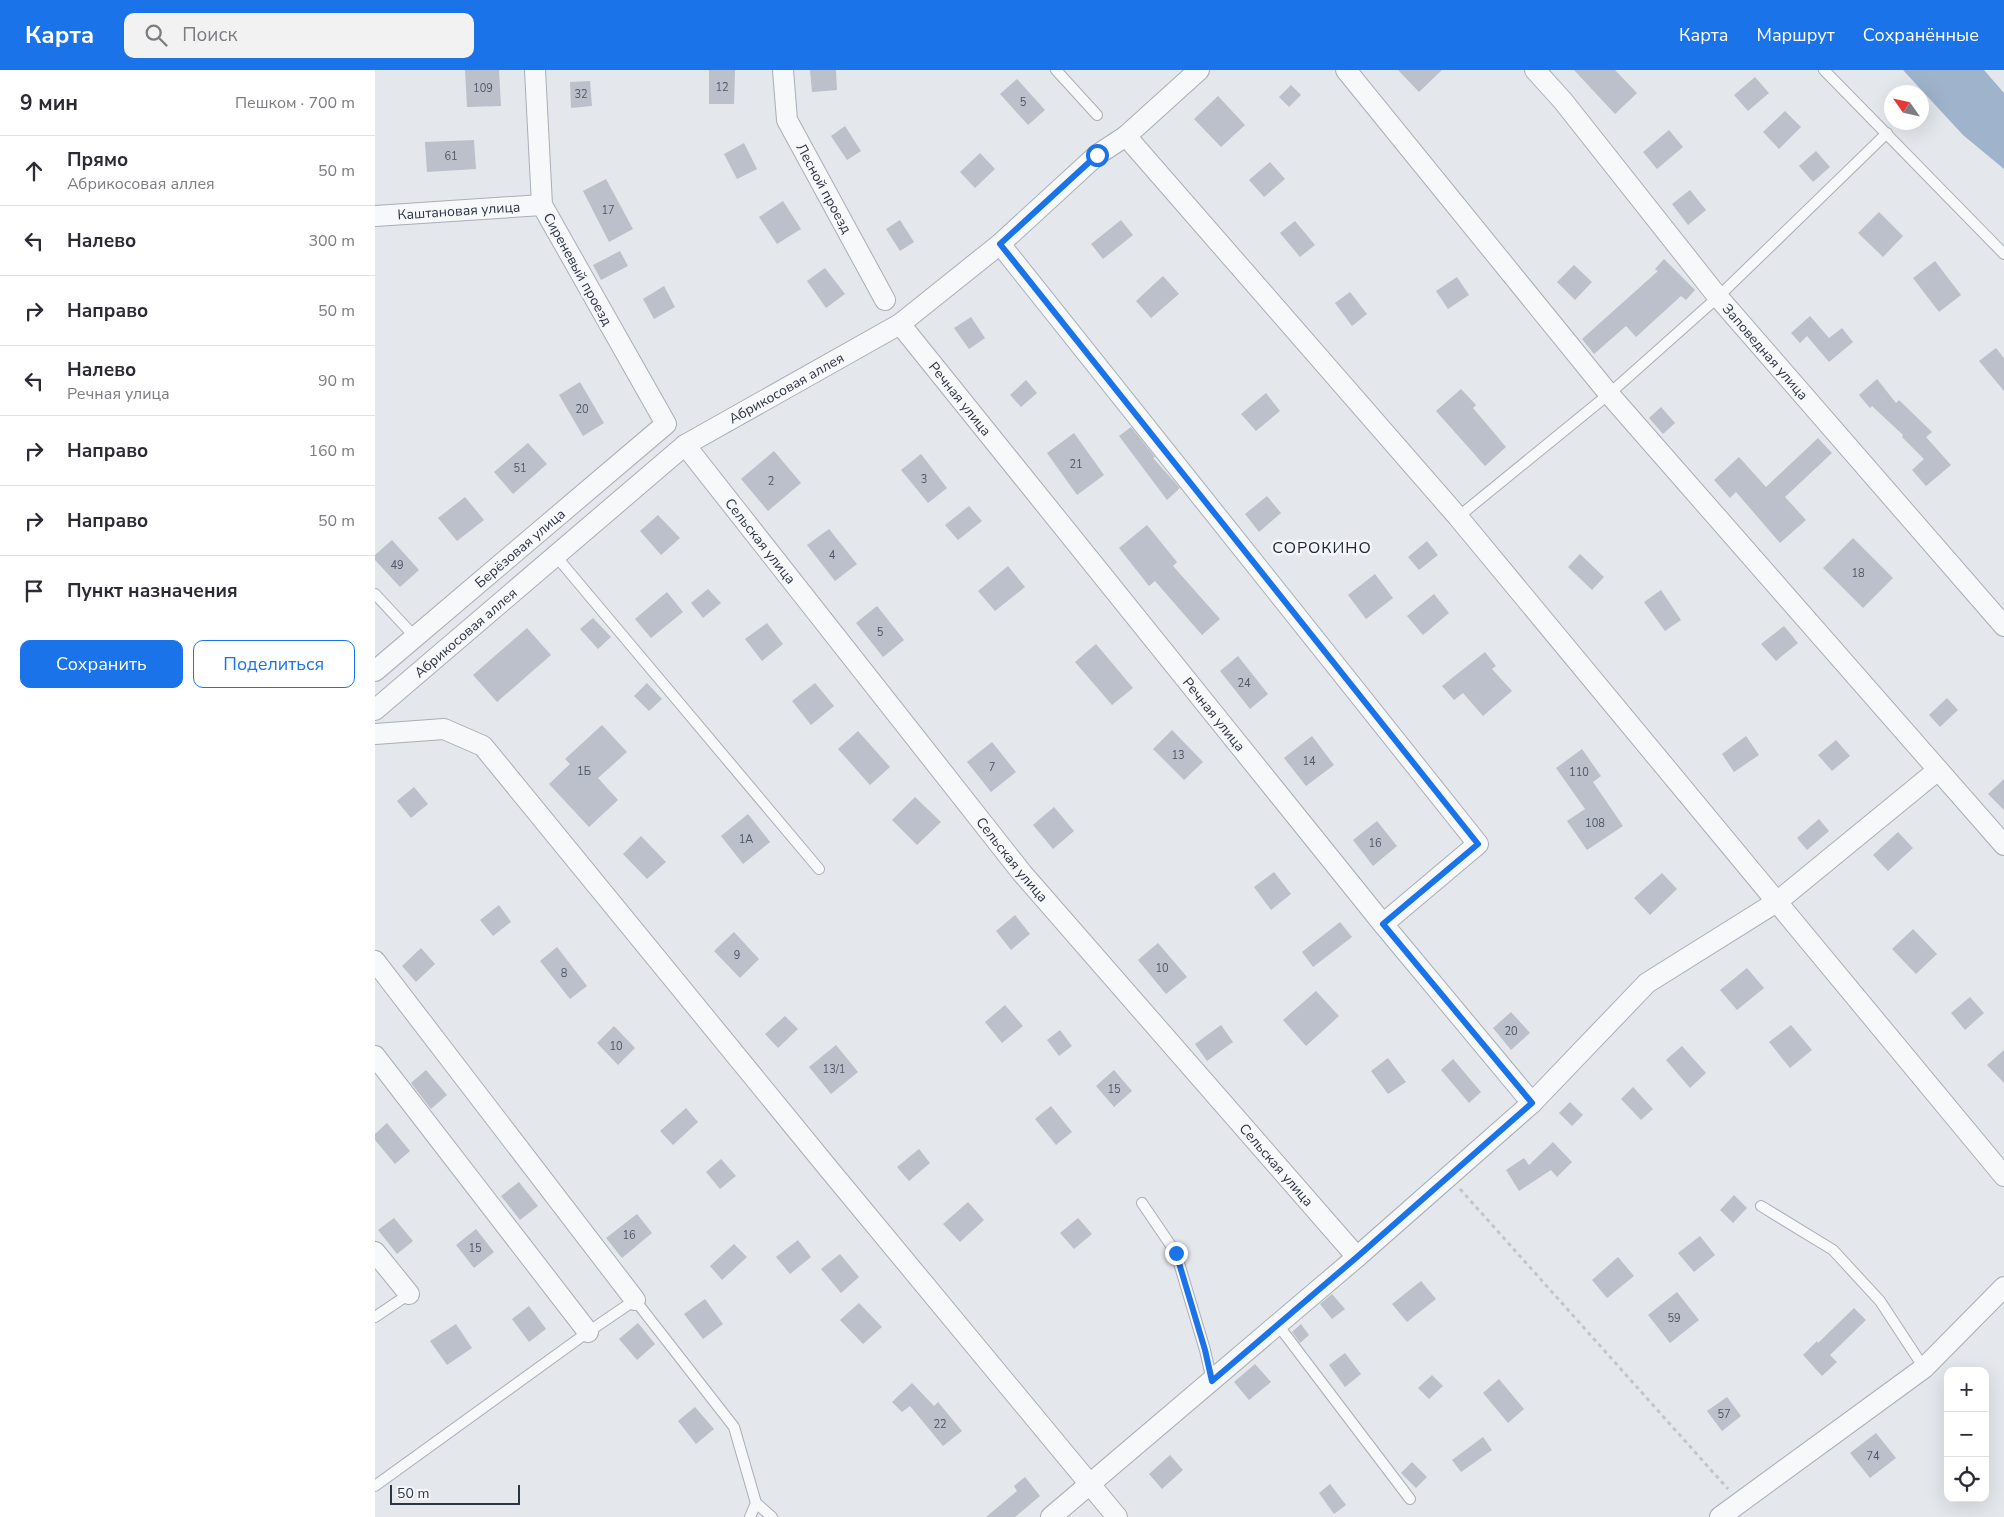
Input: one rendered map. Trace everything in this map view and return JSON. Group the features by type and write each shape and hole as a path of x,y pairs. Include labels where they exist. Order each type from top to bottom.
{"street":[{"name":"Сиреневый проезд","path":"535,70 542,205 665,424"},
{"name":"Лесной проезд","path":"783,70 787,120 885,300"},
{"name":"Абрикосовая аллея","path":"375,710 685,445 900,324 1000,244 1097,155 1126,136 1199,70"},
{"path":"1346,70 1609,394 2004,845"},
{"name":"Заповедная улица","path":"1535,70 1563,101 1718,297 2004,626"},
{"path":"1126,136 1458,517 2004,1176"},
{"name":"Каштановая улица","path":"375,216 542,205"},
{"path":"1000,244 1478,844 1383,924"},
{"name":"Речная улица","path":"900,324 1383,924 1532,1103"},
{"name":"Берёзовая улица","path":"375,671 665,424"},
{"name":"Сельская улица","path":"685,445 1022,873 1357,1257"},
{"path":"375,734 444,729 483,746 828,1168 1117,1517"},
{"path":"1051,1517 1278,1325 1532,1103 1647,983 1778,901 1939,770"},
{"path":"375,961 635,1300"},
{"path":"375,1056 588,1332"},
{"path":"375,1252 409,1294"},
{"path":"1720,1517 1924,1368 2004,1287"}],"lane":[{"path":"1056,70 1097,115"},
{"path":"1824,70 2004,254"},
{"path":"1458,517 1609,394 1718,297 1887,133"},
{"path":"555,555 819,868"},
{"path":"375,594 415,637"},
{"path":"1142,1203 1176,1253 1205,1350 1212,1381"},
{"path":"1761,1206 1833,1250 1880,1301 1924,1368"},
{"path":"375,1317 409,1294"},
{"path":"375,1486 635,1300 734,1427 756,1503 772,1517"},
{"path":"1278,1325 1410,1499"},
{"path":"750,1517 756,1503"}],"path":[{"path":"1448,1176 1739,1502"}],"water":[{"path":"1903,70 1984,70 2004,93 2004,169 1963,135 1929,98 1929,85 1917,85"}],"building":[{"path":"465,70 499,70 501,106 467,107"},
{"path":"709,70 735,70 734,104 709,104"},
{"path":"810,70 836,70 837,90 812,92"},
{"path":"1398,70 1442,70 1419,92"},
{"path":"1574,70 1615,70 1637,93 1615,114"},
{"path":"1755,77 1769,93 1748,111 1734,95"},
{"path":"1017,79 1045,110 1028,125 1000,94"},
{"path":"590,81 592,106 571,108 570,82"},
{"path":"1291,85 1301,95 1289,107 1279,97"},
{"path":"1218,96 1245,125 1221,147 1194,119"},
{"path":"1785,111 1801,127 1779,149 1763,132"},
{"path":"845,126 861,151 847,160 831,136"},
{"path":"1669,130 1683,147 1657,169 1643,152"},
{"path":"474,140 476,169 427,172 425,142"},
{"path":"744,143 757,169 737,179 724,154"},
{"path":"1816,151 1830,167 1813,182 1799,166"},
{"path":"980,153 995,169 975,188 960,172"},
{"path":"1270,162 1285,179 1264,197 1249,180"},
{"path":"606,179 633,229 609,242 583,191"},
{"path":"1690,190 1706,210 1688,225 1672,204"},
{"path":"783,201 801,229 777,244 759,217"},
{"path":"1879,212 1903,236 1883,257 1858,233"},
{"path":"900,220 914,242 900,251 886,229"},
{"path":"1121,220 1133,235 1103,259 1091,244"},
{"path":"1295,221 1315,245 1300,257 1280,233"},
{"path":"620,251 628,266 601,280 593,265"},
{"path":"1664,259 1695,290 1686,300 1681,296 1636,337 1626,326 1594,354 1582,339 1658,271 1655,269"},
{"path":"1935,261 1961,295 1939,312 1913,278"},
{"path":"1574,265 1592,282 1575,300 1557,282"},
{"path":"825,268 845,294 826,308 807,281"},
{"path":"1163,276 1179,294 1151,318 1136,301"},
{"path":"1457,277 1469,295 1448,309 1436,291"},
{"path":"664,286 675,307 654,319 643,299"},
{"path":"1350,292 1367,314 1352,326 1335,303"},
{"path":"1810,316 1829,338 1842,328 1853,342 1829,362 1807,336 1800,343 1791,333"},
{"path":"971,317 985,338 969,349 954,328"},
{"path":"1996,348 2004,358 2004,391 1979,361"},
{"path":"1877,379 1896,403 1899,400 1932,432 1926,437 1951,465 1926,486 1912,470 1924,459 1902,437 1903,435 1872,406 1870,408 1859,395"},
{"path":"1026,380 1037,393 1021,407 1010,395"},
{"path":"580,382 604,423 583,436 559,395"},
{"path":"1461,389 1476,405 1473,408 1506,447 1485,466 1436,411"},
{"path":"1266,393 1280,411 1256,431 1241,414"},
{"path":"1661,407 1675,423 1663,434 1649,418"},
{"path":"1131,427 1155,457 1153,458 1180,488 1167,500 1119,436"},
{"path":"1074,433 1104,475 1077,495 1047,453"},
{"path":"1818,438 1832,453 1785,497 1806,520 1780,543 1736,492 1730,498 1714,480 1739,457 1766,487"},
{"path":"528,443 547,464 513,494 494,472"},
{"path":"774,451 801,483 768,511 741,479"},
{"path":"921,454 947,488 928,503 901,470"},
{"path":"1267,496 1281,513 1259,532 1245,514"},
{"path":"465,497 484,520 457,541 438,518"},
{"path":"969,506 982,521 958,540 945,525"},
{"path":"658,515 680,538 661,555 640,531"},
{"path":"1147,525 1177,562 1173,566 1220,619 1202,635 1155,581 1149,586 1119,548"},
{"path":"829,529 857,564 835,581 807,545"},
{"path":"1853,538 1893,578 1863,608 1823,568"},
{"path":"392,540 419,570 400,587 375,560 375,555"},
{"path":"1427,541 1438,555 1419,570 1408,557"},
{"path":"1580,554 1604,577 1592,590 1568,567"},
{"path":"1008,566 1025,587 995,611 978,591"},
{"path":"1375,574 1393,598 1366,619 1348,595"},
{"path":"708,589 721,603 703,618 691,603"},
{"path":"1661,590 1681,620 1665,631 1644,602"},
{"path":"667,592 683,612 651,638 635,619"},
{"path":"1434,594 1449,613 1423,635 1407,616"},
{"path":"877,606 904,640 883,657 856,623"},
{"path":"593,618 611,637 598,649 580,629"},
{"path":"767,623 783,644 762,661 745,639"},
{"path":"1784,626 1798,643 1776,661 1761,644"},
{"path":"527,628 551,655 497,702 473,675"},
{"path":"1096,644 1133,688 1112,705 1075,662"},
{"path":"1485,652 1496,666 1492,669 1512,691 1483,716 1463,693 1454,700 1442,686"},
{"path":"1238,656 1268,694 1250,709 1220,671"},
{"path":"647,683 662,699 649,711 634,696"},
{"path":"815,683 834,706 811,725 792,701"},
{"path":"1947,698 1958,710 1940,727 1929,715"},
{"path":"602,725 627,752 598,778 618,800 589,827 549,784 570,764 565,759"},
{"path":"1172,730 1203,762 1184,780 1153,749"},
{"path":"858,731 890,767 870,785 838,749"},
{"path":"1312,736 1334,765 1306,786 1284,758"},
{"path":"1746,736 1759,755 1734,772 1722,754"},
{"path":"1836,740 1850,756 1832,771 1818,755"},
{"path":"992,742 1016,772 991,792 967,762"},
{"path":"1582,749 1601,776 1593,782 1623,826 1587,850 1567,821 1585,809 1556,768"},
{"path":"2004,779 2004,810 1988,794"},
{"path":"414,787 428,804 411,818 397,801"},
{"path":"915,797 941,822 917,845 892,820"},
{"path":"1054,807 1074,831 1053,849 1033,825"},
{"path":"748,814 770,842 743,864 721,836"},
{"path":"1819,819 1829,831 1807,850 1797,838"},
{"path":"1377,821 1397,846 1373,866 1353,840"},
{"path":"1898,832 1913,848 1888,871 1873,855"},
{"path":"641,836 666,862 647,879 623,854"},
{"path":"1274,872 1291,894 1271,910 1254,887"},
{"path":"1662,873 1677,889 1650,915 1634,898"},
{"path":"499,905 511,922 493,936 480,920"},
{"path":"1015,915 1030,934 1011,950 996,931"},
{"path":"1340,922 1352,937 1313,967 1302,952"},
{"path":"1913,929 1937,954 1916,974 1892,949"},
{"path":"734,932 759,959 740,978 714,951"},
{"path":"1158,943 1187,977 1166,994 1138,960"},
{"path":"557,947 587,986 570,999 540,961"},
{"path":"421,948 435,964 416,982 402,966"},
{"path":"1747,968 1764,988 1737,1010 1720,990"},
{"path":"1316,991 1339,1016 1306,1046 1283,1020"},
{"path":"1970,997 1984,1013 1965,1030 1951,1013"},
{"path":"1005,1005 1023,1026 1002,1043 985,1022"},
{"path":"1511,1012 1530,1033 1511,1050 1493,1028"},
{"path":"785,1016 798,1029 778,1048 765,1034"},
{"path":"1221,1025 1233,1042 1207,1061 1195,1044"},
{"path":"1791,1025 1812,1050 1790,1068 1769,1042"},
{"path":"614,1026 635,1048 618,1065 597,1043"},
{"path":"1060,1030 1072,1046 1059,1056 1047,1040"},
{"path":"836,1045 858,1072 831,1094 809,1067"},
{"path":"1682,1046 1706,1073 1690,1088 1666,1060"},
{"path":"2004,1050 2004,1083 1987,1065"},
{"path":"1388,1058 1406,1082 1388,1094 1371,1071"},
{"path":"1453,1059 1481,1092 1469,1103 1441,1070"},
{"path":"426,1070 447,1095 431,1109 411,1083"},
{"path":"1114,1070 1132,1091 1114,1107 1096,1086"},
{"path":"1633,1087 1653,1109 1641,1120 1621,1099"},
{"path":"1570,1102 1583,1115 1572,1126 1559,1113"},
{"path":"1051,1106 1072,1132 1056,1145 1035,1119"},
{"path":"686,1108 698,1122 673,1145 660,1131"},
{"path":"387,1123 410,1151 395,1164 375,1140 375,1134"},
{"path":"1553,1142 1572,1162 1557,1177 1551,1170 1519,1191 1506,1170 1524,1158 1529,1165"},
{"path":"919,1149 930,1163 909,1181 897,1167"},
{"path":"721,1159 736,1176 720,1189 706,1172"},
{"path":"519,1182 538,1206 520,1220 501,1196"},
{"path":"1734,1195 1747,1208 1733,1223 1720,1210"},
{"path":"968,1202 984,1220 960,1242 943,1224"},
{"path":"637,1214 652,1233 622,1258 606,1238"},
{"path":"394,1218 413,1241 397,1254 378,1230"},
{"path":"1078,1218 1092,1234 1074,1249 1060,1233"},
{"path":"476,1229 494,1252 474,1268 456,1245"},
{"path":"1700,1236 1715,1255 1694,1272 1678,1253"},
{"path":"798,1240 811,1257 790,1274 776,1257"},
{"path":"734,1244 747,1257 722,1280 710,1266"},
{"path":"840,1254 859,1277 841,1293 821,1269"},
{"path":"1618,1257 1634,1276 1607,1298 1592,1280"},
{"path":"1421,1281 1436,1299 1407,1322 1392,1304"},
{"path":"1677,1292 1699,1320 1670,1343 1648,1315"},
{"path":"1332,1294 1345,1309 1332,1319 1320,1304"},
{"path":"705,1299 723,1324 703,1339 684,1314"},
{"path":"859,1303 882,1327 863,1344 840,1320"},
{"path":"529,1306 546,1329 529,1342 512,1319"},
{"path":"1854,1308 1866,1320 1830,1355 1837,1362 1822,1376 1803,1355"},
{"path":"638,1323 655,1344 637,1360 619,1339"},
{"path":"456,1324 472,1348 447,1365 430,1341"},
{"path":"1301,1324 1309,1335 1300,1343 1292,1332"},
{"path":"1345,1353 1361,1374 1345,1387 1329,1365"},
{"path":"1255,1364 1271,1382 1249,1400 1234,1382"},
{"path":"1432,1375 1443,1386 1429,1399 1418,1388"},
{"path":"1499,1379 1524,1409 1508,1423 1483,1393"},
{"path":"912,1383 934,1406 938,1402 962,1431 943,1446 910,1406 902,1412 892,1402"},
{"path":"1727,1397 1741,1416 1722,1431 1707,1411"},
{"path":"695,1407 714,1429 696,1444 678,1421"},
{"path":"1876,1433 1896,1458 1870,1478 1850,1453"},
{"path":"1483,1437 1492,1450 1461,1472 1452,1460"},
{"path":"1170,1455 1183,1470 1162,1489 1149,1474"},
{"path":"1412,1462 1427,1477 1416,1488 1401,1473"},
{"path":"1025,1477 1040,1496 1015,1517 986,1517 1017,1491 1014,1486"},
{"path":"1330,1484 1346,1505 1334,1514 1319,1493"}],"district":[{"name":"СОРОКИНО","path":"1322,547"}],"route":[{"path":"1097,155 1000,244 1478,844 1383,924 1532,1103 1212,1381 1205,1350 1176,1253"}]}
